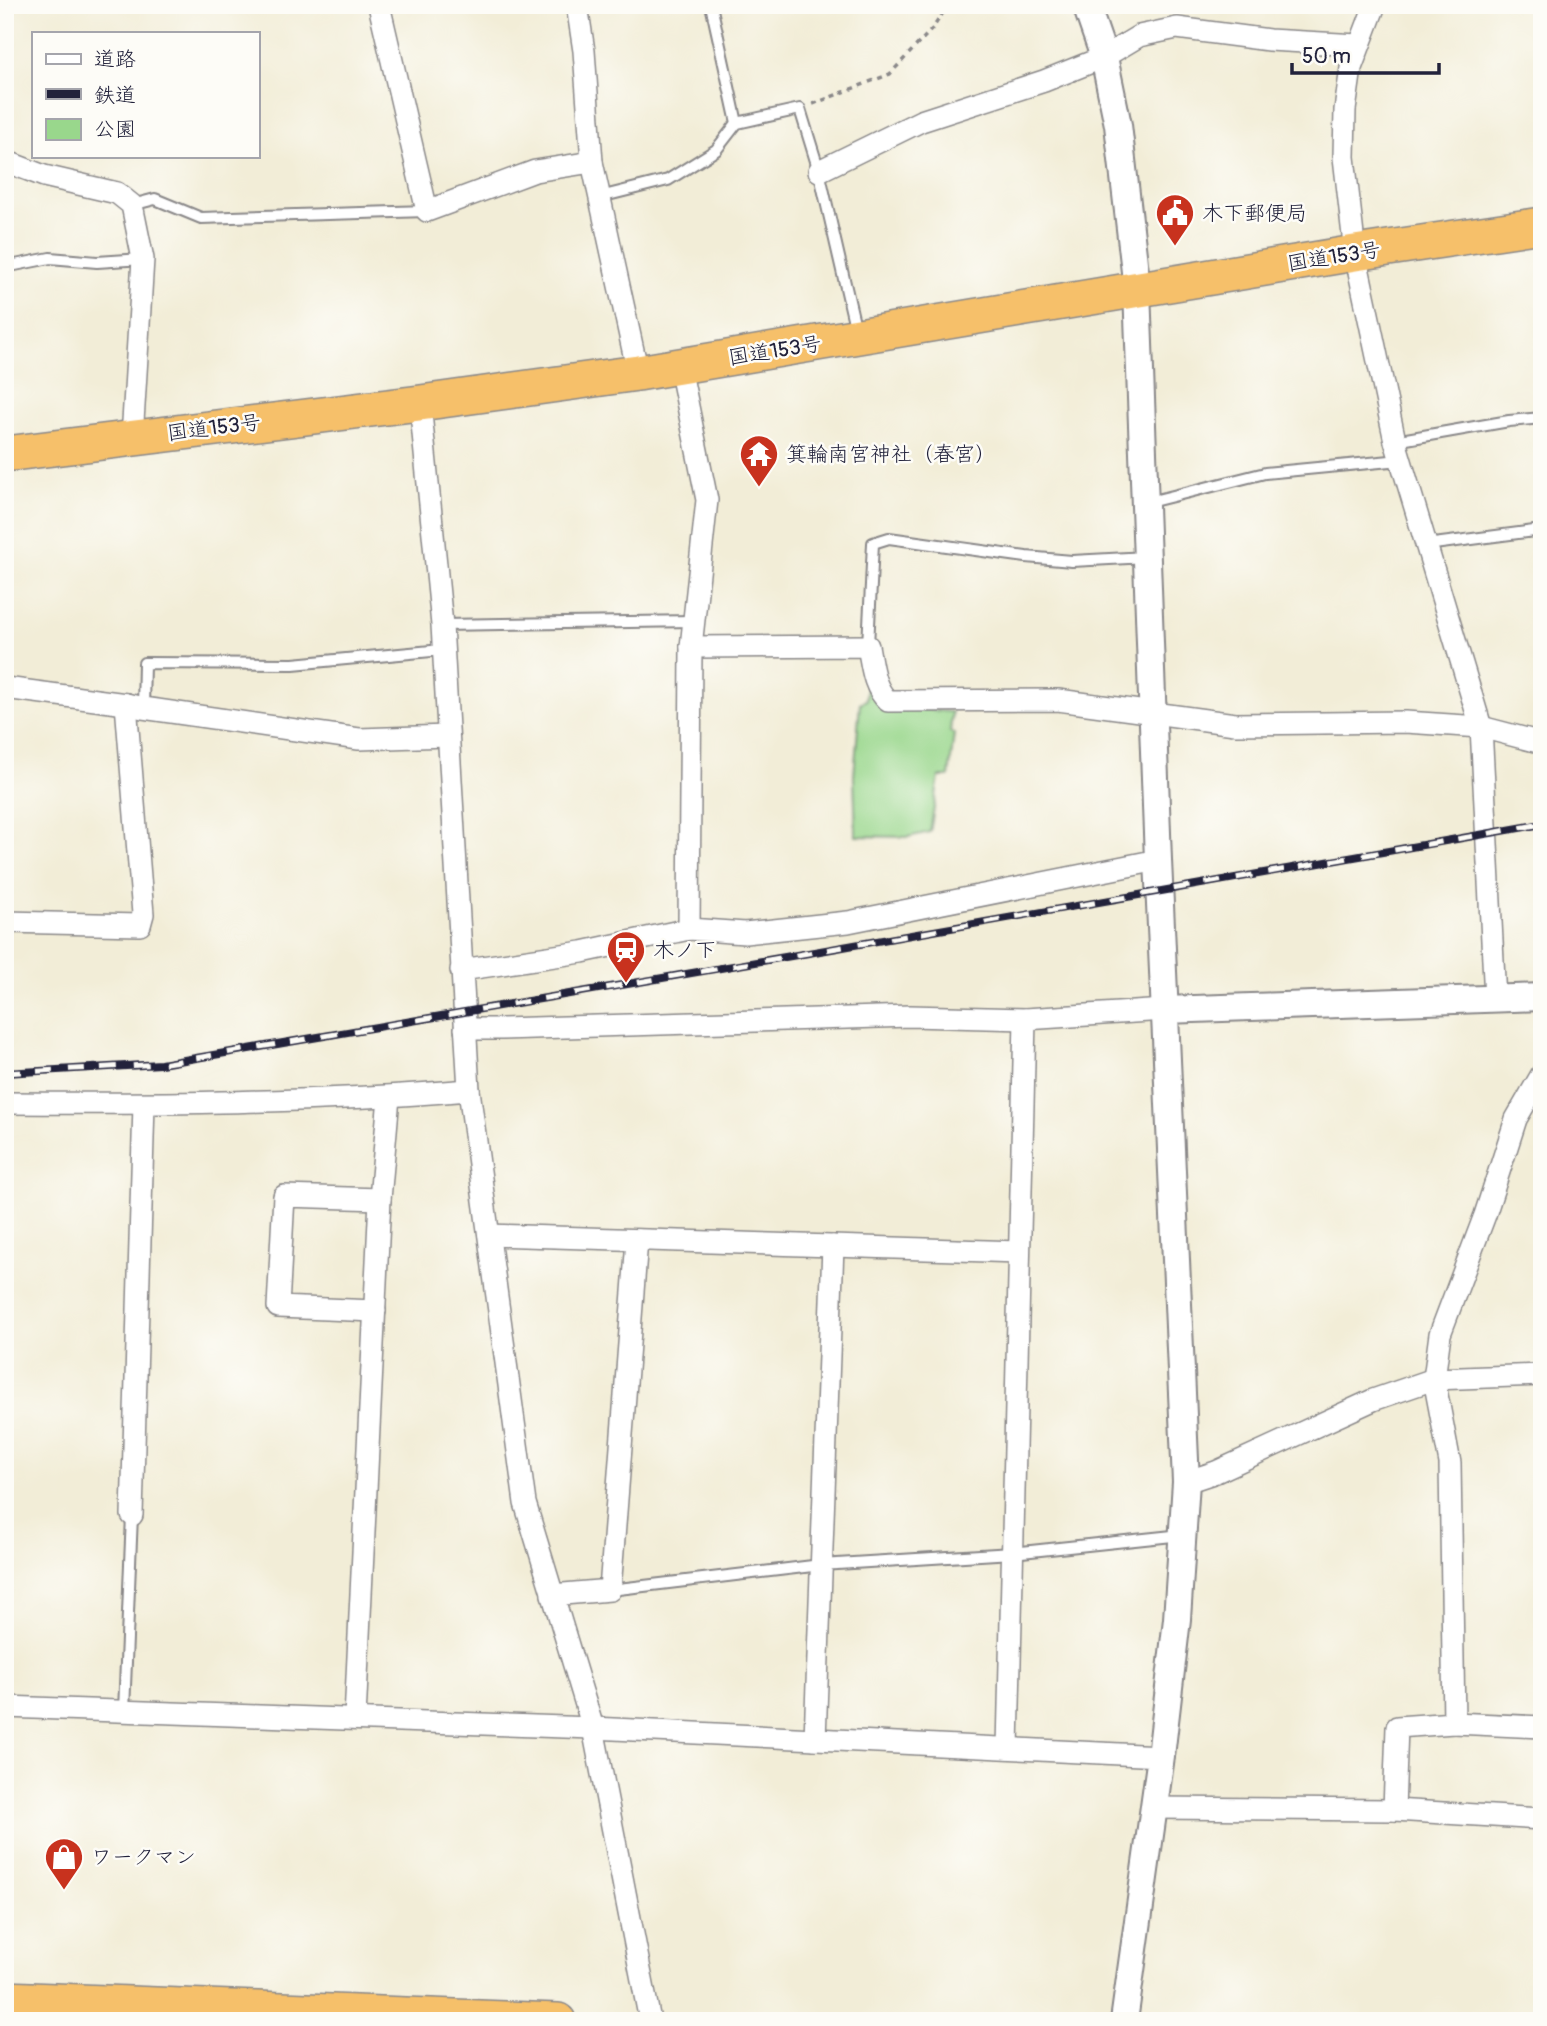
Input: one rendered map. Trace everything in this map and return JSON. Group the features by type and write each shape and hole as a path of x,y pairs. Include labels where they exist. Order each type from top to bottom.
{"highway":[{"name":"国道153号","path":"5,454 420,403 680,367 1355,253 1542,225"},
{"path":"5,1999 558,2021"}],"street":[{"path":"379,5 427,211 535,172 592,162"},
{"path":"578,5 592,162 638,373"},
{"path":"1086,5 1104,57 1118,125 1137,289 1158,860 1186,1482 1177,1619 1124,2021"},
{"path":"1375,5 1351,68 1345,110 1344,157 1355,253 1398,450 1482,727 1495,999"},
{"path":"819,171 920,121 1044,81 1104,57 1139,36 1177,28 1269,40 1358,45"},
{"path":"5,161 44,176 117,193 132,205 143,259 132,438"},
{"path":"680,367 707,500 691,647 689,929"},
{"path":"420,403 442,625 469,1090 525,1503 593,1728 650,2021"},
{"path":"691,647 868,646 875,683 880,694 888,701 1058,700 1235,724 1405,722 1482,727 1542,744"},
{"path":"5,688 359,739 447,736"},
{"path":"5,922 141,925 143,914 135,706"},
{"path":"461,970 582,952 689,929 745,933 848,922 1158,860"},
{"path":"465,1029 910,1016 1025,1019 1165,1010 1542,997"},
{"path":"1008,1748 1025,1019"},
{"path":"1454,1723 1450,1464 1434,1380 1440,1334 1485,1214 1516,1119 1542,1074"},
{"path":"5,1103 144,1104 389,1097 469,1090"},
{"path":"355,1719 380,1199 389,1097"},
{"path":"132,1515 144,1104"},
{"path":"375,1311 278,1307 284,1196 380,1199"},
{"path":"489,1235 1019,1252"},
{"path":"552,1595 610,1590 637,1240"},
{"path":"815,1739 833,1247"},
{"path":"1186,1482 1216,1472 1373,1400 1434,1380 1542,1376"},
{"path":"5,1707 593,1728 1161,1756"},
{"path":"1394,1810 1397,1727 1454,1723 1542,1727"},
{"path":"1153,1808 1394,1810 1542,1819"}],"lane":[{"path":"711,5 737,123"},
{"path":"600,197 668,180 716,150 737,123 800,109 819,171 858,337"},
{"path":"132,205 155,199 201,218 427,211"},
{"path":"5,267 50,258 97,262 143,259"},
{"path":"1144,503 1265,473 1398,450 1509,421 1542,418"},
{"path":"1426,545 1542,530"},
{"path":"868,646 873,543 889,538 1072,561 1147,557"},
{"path":"442,625 694,621"},
{"path":"135,706 144,663 293,664 442,650"},
{"path":"124,1711 132,1515"},
{"path":"610,1590 821,1565 1012,1553 1182,1535"}],"path":[{"path":"800,109 890,74 933,28 948,5"}],"green space":[{"path":"868,668 883,706 952,712 950,732 954,733 949,777 939,777 930,832 908,837 856,836 854,776 860,703 866,700"}],"railway":[{"path":"5,1073 161,1064 1542,824"}],"place":[{"name":"木下郵便局","path":"1175,247"},
{"name":"箕輪南宮神社（春宮）","path":"759,488"},
{"name":"木ノ下","path":"626,984"},
{"name":"ワークマン","path":"64,1891"}]}
